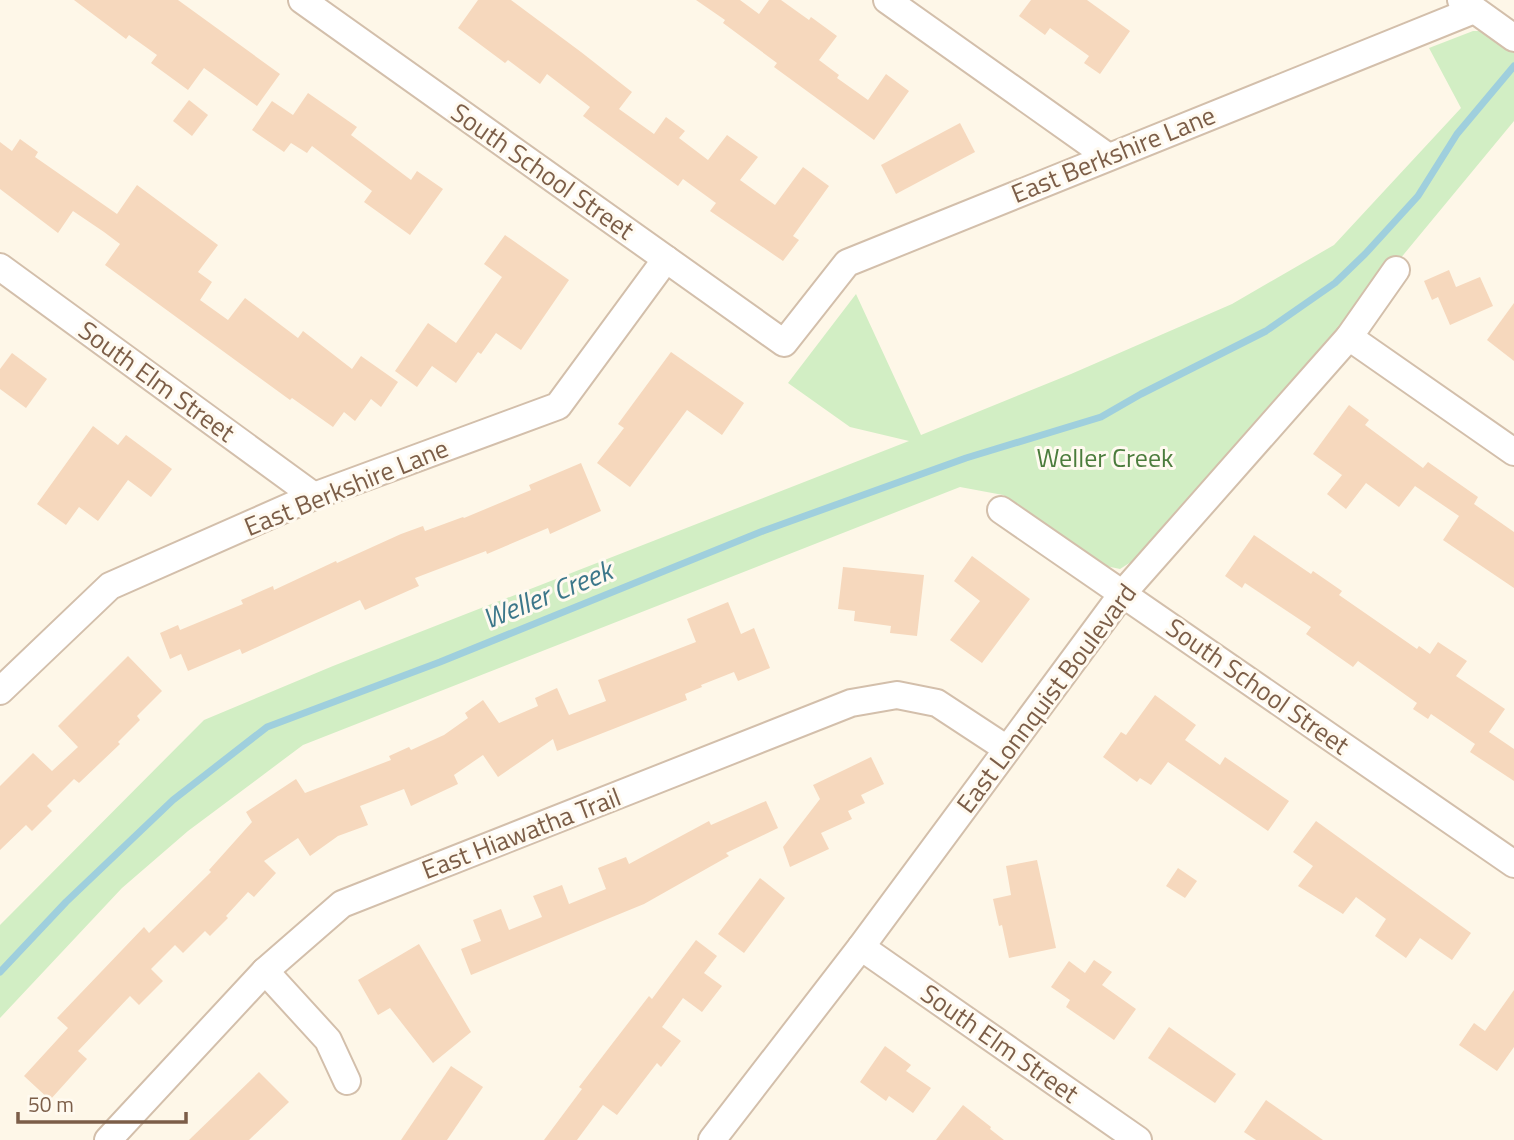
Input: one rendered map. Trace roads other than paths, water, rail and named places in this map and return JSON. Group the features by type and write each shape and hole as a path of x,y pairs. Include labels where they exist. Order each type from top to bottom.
{"street":[{"name":"South School Street","path":"302,0 784,343"},
{"path":"887,0 1107,156"},
{"name":"East Berkshire Lane","path":"784,343 847,262 1468,5"},
{"path":"1468,5 1513,37"},
{"name":"East Berkshire Lane","path":"0,691 110,586 314,496 558,406 666,259"},
{"name":"South Elm Street","path":"0,267 314,496"},
{"name":"East Lonnquist Boulevard","path":"712,1140 861,947 1123,593 1349,337 1396,270"},
{"path":"1349,337 1514,452"},
{"name":"South School Street","path":"1001,510 1514,864"},
{"name":"East Hiawatha Trail","path":"108,1140 265,971 342,904 851,704 897,695 937,703 1007,749"},
{"name":"South Elm Street","path":"861,947 1138,1140"},
{"path":"265,971 328,1040 347,1081"}],"waterway":[{"name":"Weller Creek","path":"0,972 66,902 173,800 267,727 440,662 763,531 966,458 1101,417 1266,331 1335,283 1365,254 1418,196 1457,134 1514,66"}]}
